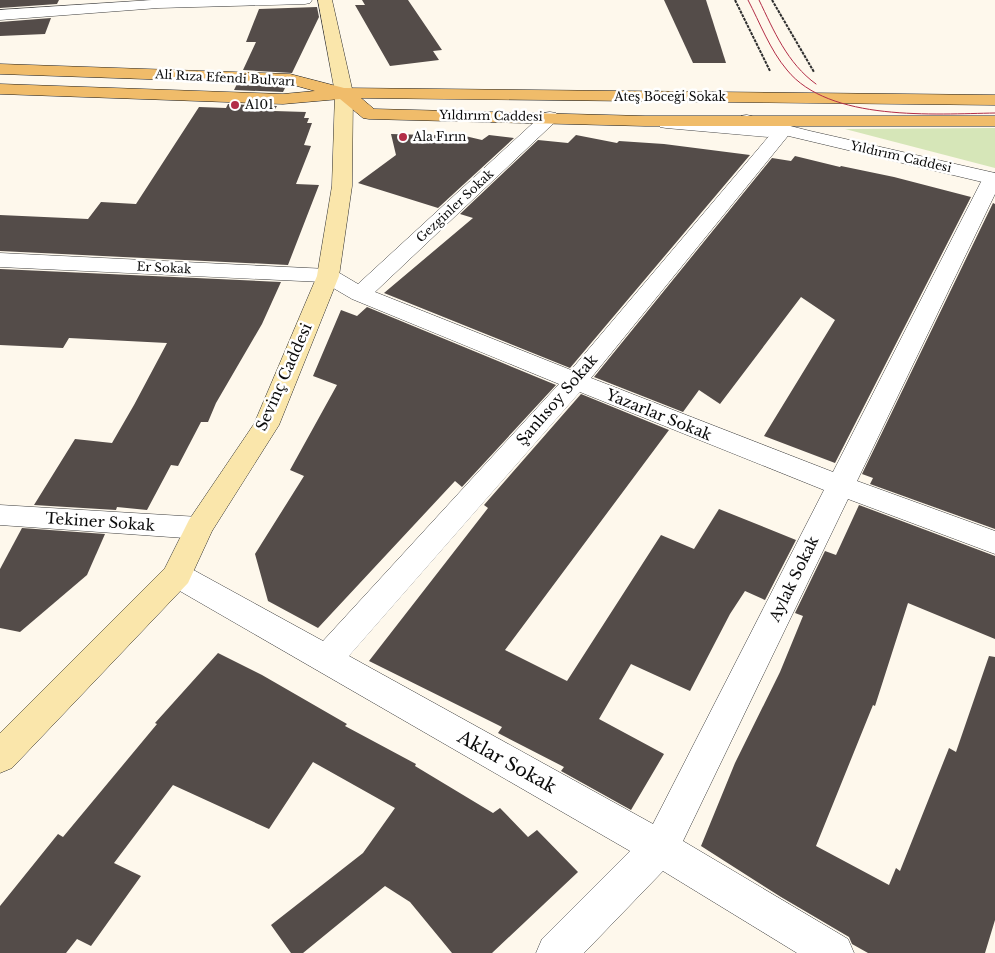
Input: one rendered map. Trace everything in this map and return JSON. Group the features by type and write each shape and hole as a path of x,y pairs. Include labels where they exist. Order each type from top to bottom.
{"main road":[{"name":"Sevinç Caddesi","path":"0,757 177,576 199,528 266,425 328,276 342,186 344,93 325,0"},
{"name":"Ali Rıza Efendi Bulvarı","path":"0,69 290,79 344,93"},
{"name":"Ali Rıza Efendi Bulvarı","path":"0,89 283,99 344,93"},
{"name":"Ateş Böceği Sokak","path":"344,93 995,100"},
{"name":"Yıldırım Caddesi","path":"344,93 369,114 645,120 747,120"},
{"path":"610,97 649,101 747,120 995,121"}],"street":[{"path":"0,15 158,4 305,0"},
{"name":"Gezginler Sokak","path":"360,294 550,117"},
{"path":"645,120 807,136"},
{"path":"747,120 807,136"},
{"name":"Şanlısoy Sokak","path":"326,660 575,382 780,133"},
{"name":"Yıldırım Caddesi","path":"807,136 994,178"},
{"name":"Aylak Sokak","path":"556,953 660,848 994,178"},
{"name":"Er Sokak","path":"0,260 328,276"},
{"name":"Yazarlar Sokak","path":"328,276 360,294 575,382 840,487 995,543"},
{"name":"Tekiner Sokak","path":"0,515 199,528"},
{"name":"Aklar Sokak","path":"177,576 660,848 834,953"}],"path":[{"path":"735,0 783,98"},
{"path":"772,0 829,98"}],"green space":[{"path":"995,128 995,168 845,129"}],"building":[{"path":"0,0 59,0 57,4 0,8"},
{"path":"362,0 408,0 442,50 433,51 439,60 390,66 355,5 365,5"},
{"path":"664,0 706,0 726,63 693,63"},
{"path":"317,7 319,17 292,73 243,70 256,42 246,42 259,9"},
{"path":"51,18 45,34 0,36 0,22"},
{"path":"237,84 286,86 283,92 234,90"},
{"path":"228,104 277,106 274,111 306,112 304,118 309,118 307,123 312,123 304,145 311,146 296,184 319,185 288,265 0,251 0,215 88,219 101,202 136,204 199,107 226,108"},
{"path":"391,134 465,136 482,140 489,135 514,138 438,208 358,183 396,155"},
{"path":"576,135 617,143 619,141 664,144 750,155 570,368 384,293 473,218 460,214 538,140 568,143"},
{"path":"795,156 894,177 971,197 835,463 764,436 835,320 801,297 720,404 699,390 683,412 594,377 772,158 791,161"},
{"path":"993,203 995,204 995,529 870,484 873,478 862,474"},
{"path":"0,269 281,282 262,324 216,403 208,422 201,422 178,466 171,465 147,510 117,507 116,510 34,505 75,439 112,443 167,343 69,338 63,348 0,345"},
{"path":"367,307 556,385 462,487 455,481 318,628 268,601 255,554 304,476 290,470 337,385 313,376 341,310 357,316"},
{"path":"581,394 669,430 505,650 567,681 661,535 694,549 719,509 796,540 765,600 745,591 730,614 690,691 631,664 599,719 664,754 631,810 561,771 564,767 498,733 502,727 369,661 488,508 484,505"},
{"path":"859,505 995,556 995,639 908,603 875,706 873,705 816,846 889,885 896,868 900,871 949,748 956,752 989,656 995,657 995,920 985,953 868,953 852,944 849,937 781,897 701,846 735,763 780,672 803,616 795,613 825,551 836,555"},
{"path":"22,528 105,534 87,575 20,632 0,628 0,569"},
{"path":"218,653 262,675 347,724 345,726 416,764 415,766 493,813 500,808 528,837 537,830 578,872 492,953 452,953 410,902 385,886 303,953 291,953 271,925 363,853 395,808 313,762 269,829 173,785 114,863 141,876 91,946 77,939 66,953 0,953 0,906 58,834 63,837 157,724 155,723"}],"tram line":[{"path":"748,0 770,45 787,70 806,87 829,99 855,107 914,114 995,113"},
{"path":"759,0 782,46 797,66 816,84"}],"place":[{"name":"A101","path":"235,105"},
{"name":"Ala Fırın","path":"403,137"}]}
